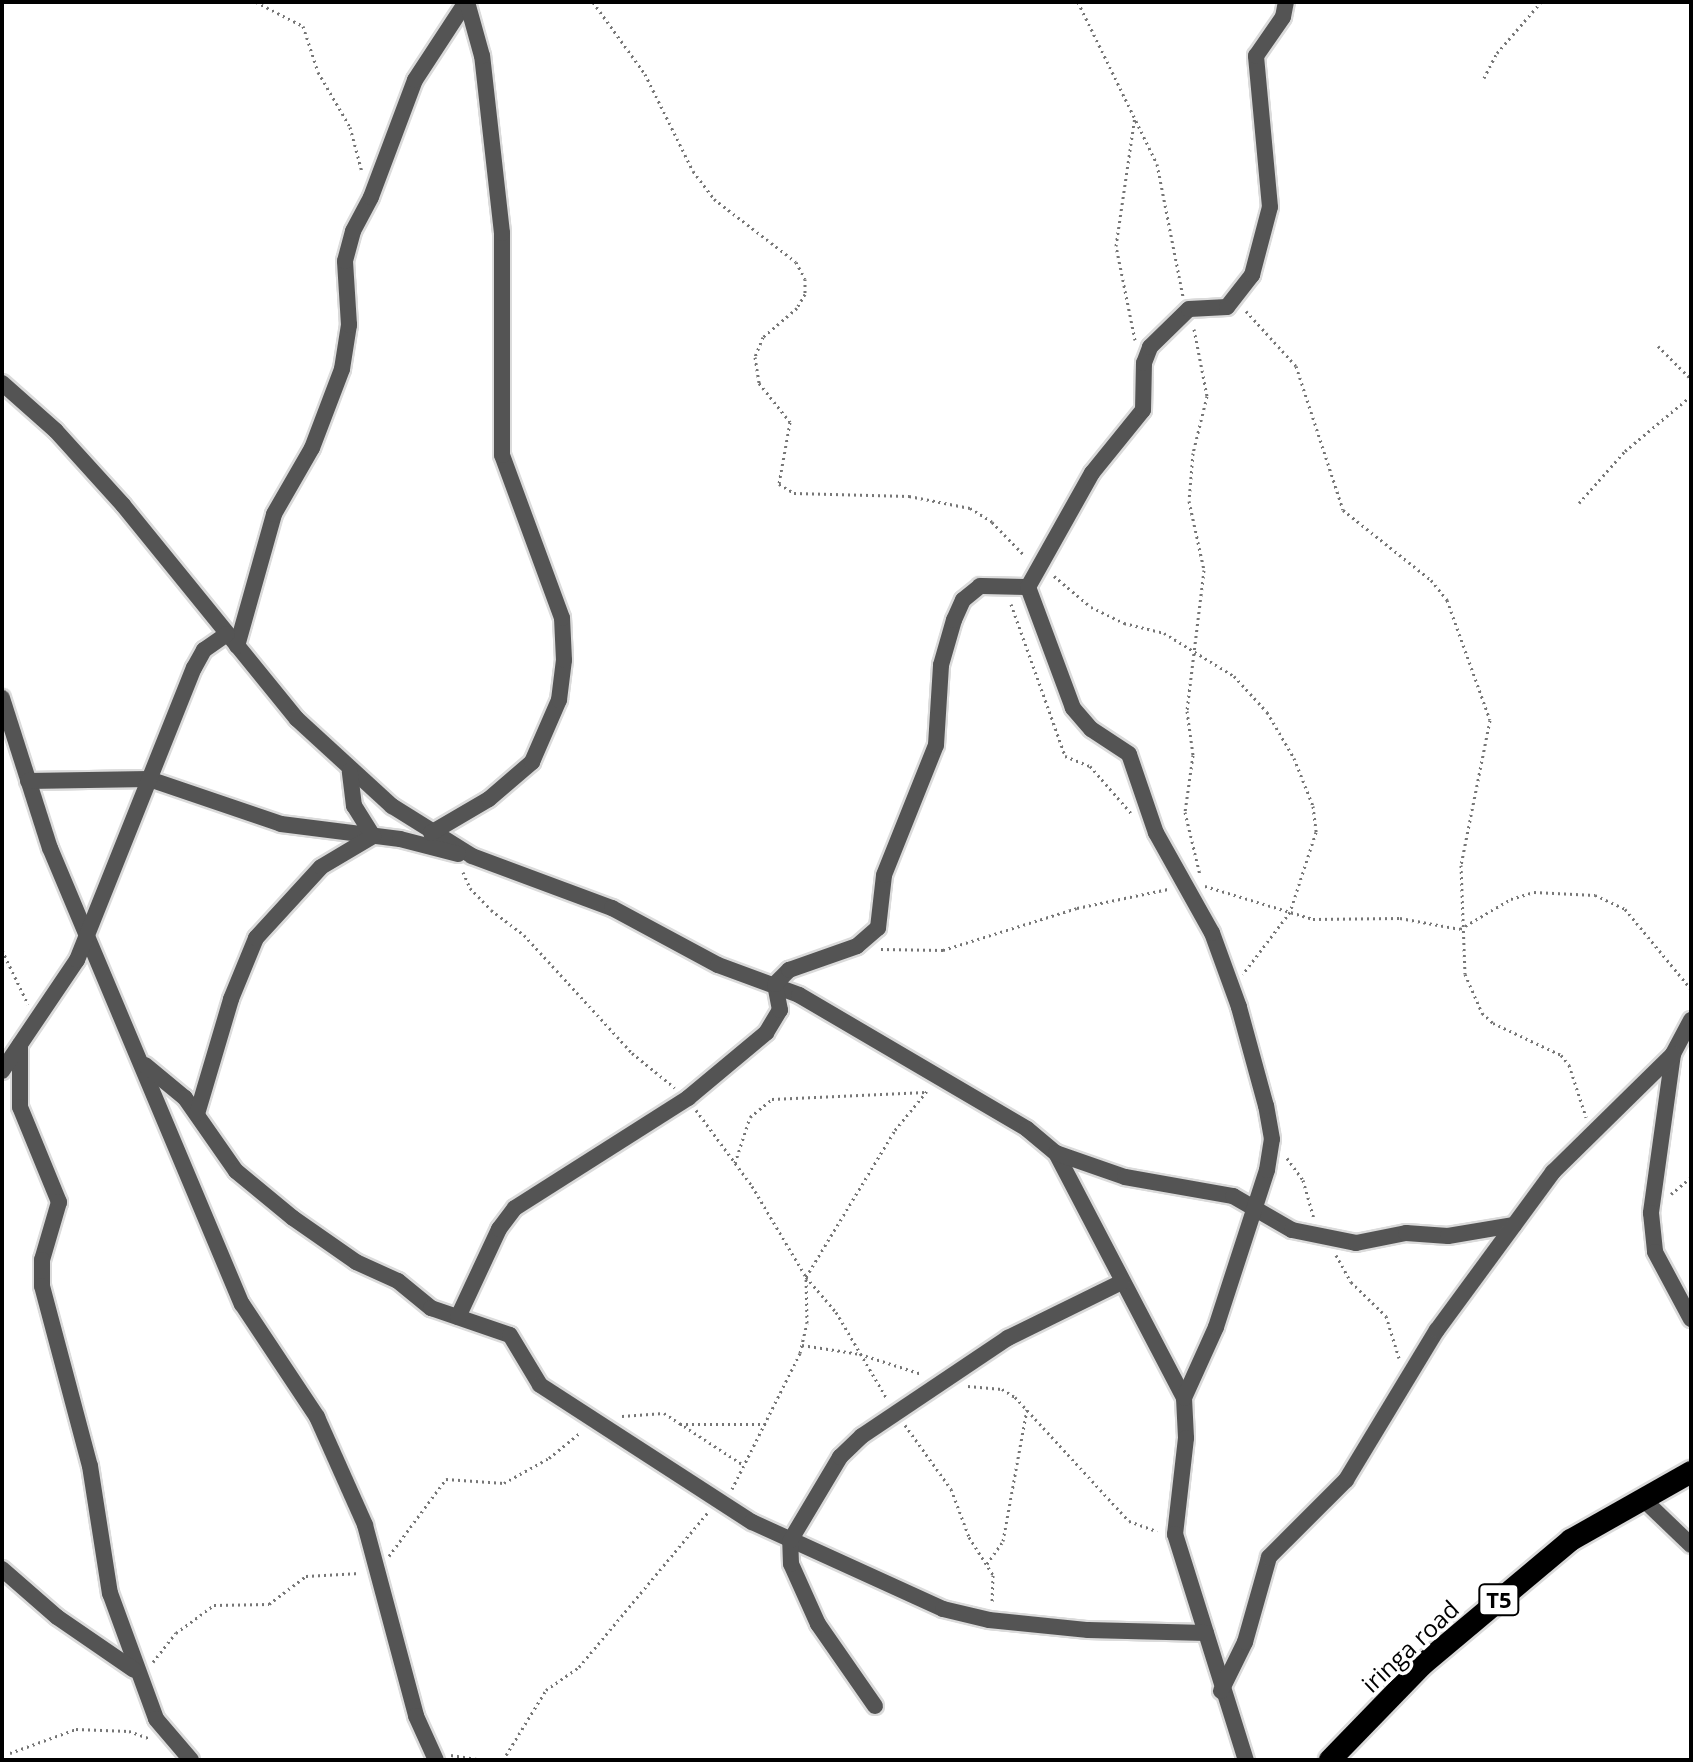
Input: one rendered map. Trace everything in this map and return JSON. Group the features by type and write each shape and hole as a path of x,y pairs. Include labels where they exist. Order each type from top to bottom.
{"highway":[{"name":"iringa road","path":"1330,1760 1422,1665 1571,1540 1691,1472"}],"street":[{"path":"232,640 274,514 312,448 342,369 349,325 345,261 353,231 371,197 415,80 466,2"},
{"path":"431,833 489,799 532,762 559,700 564,660 562,618 502,455 502,233 482,56 466,2"},
{"path":"1184,1398 1202,1365 1255,1207 1272,1139 1257,1069 1196,886 1156,833 1129,754 1091,729 1073,708 1028,587 1040,562 1077,507 1092,473 1143,410 1144,363 1158,338 1185,311 1199,306 1222,309 1235,299 1252,275 1270,213 1256,56 1283,17 1286,2"},
{"path":"2,383 56,431 113,494 196,590 232,640 350,771 463,855"},
{"path":"775,984 803,963 857,946 878,928 884,875 936,745 944,648 958,610 980,586 1028,587"},
{"path":"2,1071 38,1022 88,937 194,668 204,650 232,640"},
{"path":"2,698 28,781 88,937 145,1065 242,1304 302,1393 329,1442 365,1525 416,1716 440,1759"},
{"path":"350,771 354,806 373,836"},
{"path":"28,781 149,779 270,821 373,836 463,855 612,908 718,965 775,984 883,1041 931,1085 1027,1129 1056,1153 1125,1177 1233,1196 1292,1230 1368,1244 1406,1233 1448,1236 1514,1225"},
{"path":"197,1114 231,999 256,938 321,867 373,836"},
{"path":"458,1317 499,1229 515,1208 688,1098 773,1024 780,1010 775,984"},
{"path":"1691,1020 1673,1054 1651,1213 1655,1252 1668,1285 1691,1319"},
{"path":"20,1045 20,1107 59,1202 42,1260 42,1286 90,1466 110,1593 137,1675 156,1719 177,1748 191,1760"},
{"path":"1221,1691 1250,1627 1269,1557 1339,1489 1415,1364 1553,1172 1593,1135 1628,1093 1673,1054"},
{"path":"145,1065 197,1114 236,1171 293,1218 356,1262 398,1281 431,1308 510,1335 524,1351 533,1378 720,1504 790,1541 943,1609 989,1620 1088,1630 1206,1633"},
{"path":"1056,1153 1184,1398 1186,1438 1175,1534 1221,1691 1246,1760"},
{"path":"875,1706 818,1624 791,1564 790,1541 840,1457 895,1410 1008,1338 1122,1282"},
{"path":"1643,1499 1691,1545"},
{"path":"2,1569 57,1617 137,1675"}],"path":[{"path":"256,2 303,26 318,72 350,127 371,197"},
{"path":"593,2 645,74 693,171 714,199 796,262 805,279 805,294 797,308 763,337 755,357 759,383 790,422 779,484 794,493 909,496 970,508 992,522 1020,554 1040,562 1091,607 1124,623 1164,633 1234,676 1267,712 1313,806 1316,832 1290,912 1232,987"},
{"path":"1078,2 1157,164 1185,311 1202,356 1207,396 1188,486 1204,570 1187,722 1193,755 1185,812 1196,886 1206,894"},
{"path":"1484,78 1497,53 1541,2"},
{"path":"1135,116 1116,246 1126,314 1144,363"},
{"path":"1235,299 1296,366 1343,510 1431,580 1447,600 1470,674 1489,710 1461,865 1460,929 1465,974 1482,1013 1561,1055 1576,1077 1593,1135"},
{"path":"1658,346 1691,379"},
{"path":"1579,503 1625,451 1691,396"},
{"path":"463,855 470,888 524,935 632,1053 688,1098 735,1165 806,1277 836,1312 895,1410 951,1489 969,1537 995,1582 989,1620"},
{"path":"857,946 905,953 943,950 1077,908 1196,886 1331,921 1400,918 1460,929 1511,899 1534,892 1595,895 1625,909 1691,989"},
{"path":"2,950 38,1022"},
{"path":"735,1165 750,1117 772,1099 931,1085"},
{"path":"503,1760 546,1690 579,1667 720,1504 768,1424 802,1345 806,1277 895,1130 931,1085"},
{"path":"1272,1139 1303,1180 1319,1236 1351,1282 1386,1316 1395,1353 1415,1364"},
{"path":"802,1345 860,1354 943,1380 1002,1389 1027,1409 1129,1521 1175,1534"},
{"path":"987,1564 1003,1541 1027,1409"},
{"path":"137,1675 176,1633 214,1605 269,1604 306,1576 375,1571 408,1536 446,1479 504,1483 549,1458 594,1417 664,1413 742,1464"},
{"path":"679,1424 768,1424"},
{"path":"10,1753 76,1729 129,1731 177,1748"},
{"path":"440,1759 464,1754 482,1760"}]}
